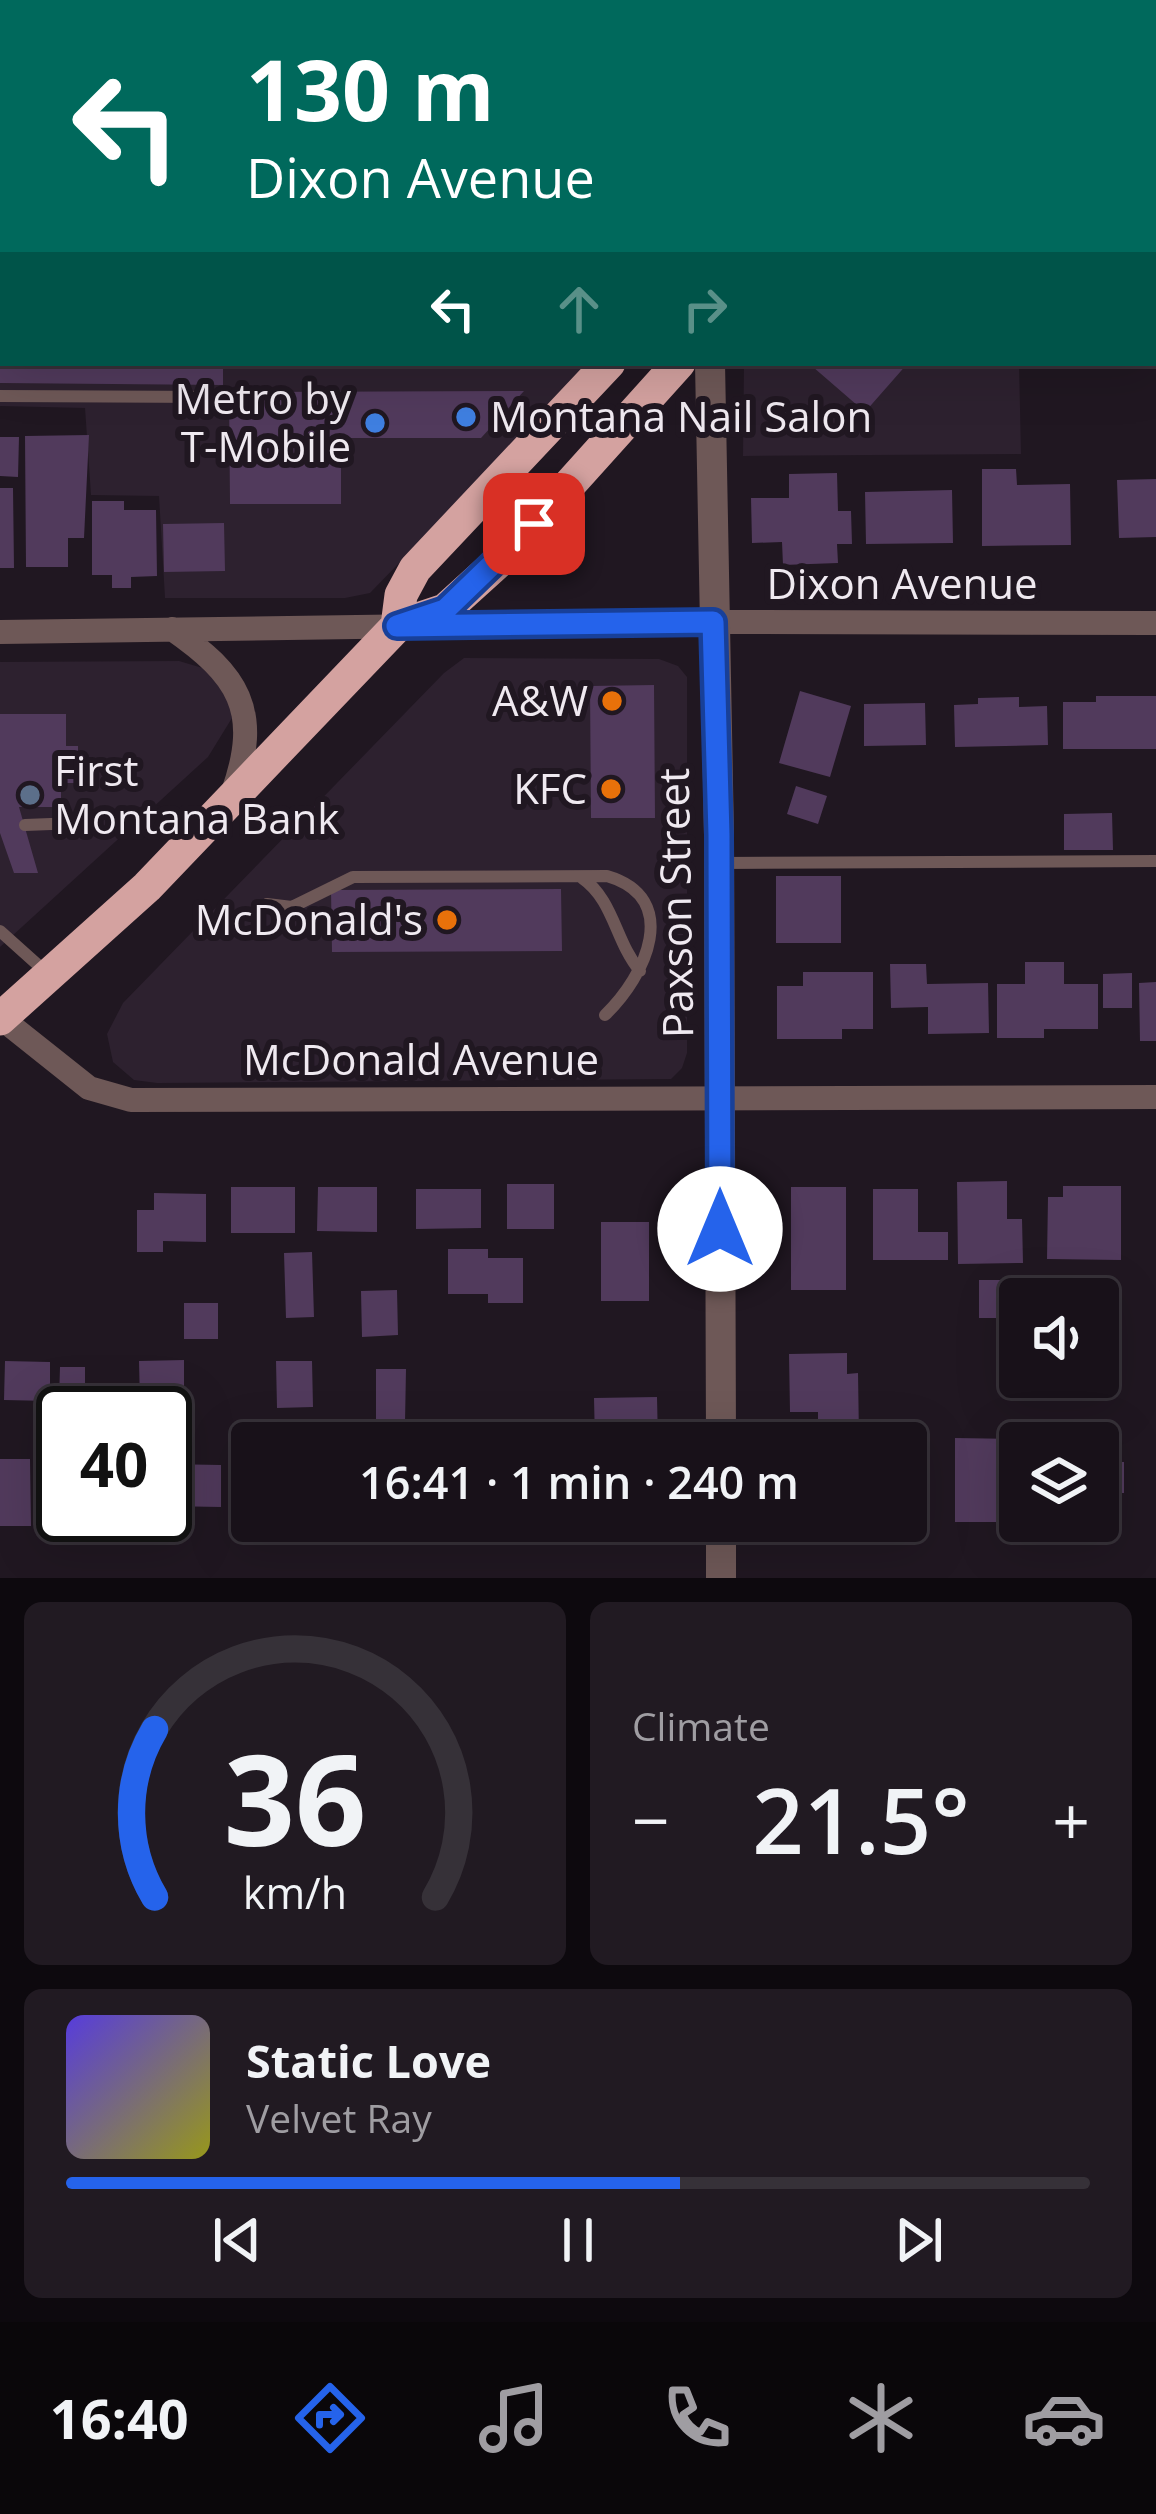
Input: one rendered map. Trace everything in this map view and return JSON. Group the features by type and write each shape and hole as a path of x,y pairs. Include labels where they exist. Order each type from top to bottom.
{"highway":[{"path":"397,626 400,595 415,569 607,366"},
{"path":"0,1018 147,886 397,626 445,610 507,554 676,366"}],"street":[{"name":"Paxson Street","path":"710,366 719,862 721,1422"},
{"name":"Dixon Avenue","path":"0,632 713,622 1156,623"},
{"path":"172,628 206,652 237,689 242,764 230,801"},
{"name":"McDonald Avenue","path":"0,1018 89,1088 130,1100 1156,1097"},
{"path":"721,1542 721,1578"}],"lane":[{"path":"0,396 215,397"},
{"path":"25,825 77,823"},
{"path":"719,862 1156,861"},
{"path":"578,876 605,899 625,952 640,971"},
{"path":"267,904 292,907 353,877 607,876 640,889 648,907 649,932 645,963 623,998 605,1015"},
{"path":"0,931 49,975"}],"shaded area":[{"path":"0,366 590,366 370,593 345,598 165,598 159,496 91,495 85,408 0,406"},
{"path":"744,366 1019,366 1021,454 743,456"},
{"path":"464,658 659,659 678,666 687,677 687,1053 682,1068 671,1079 134,1080 113,1062 107,1034 123,1003 444,673"},
{"path":"179,661 206,669 229,698 232,718 208,757 0,947 0,662"}],"building":[{"path":"0,366 223,366 223,385 0,383"},
{"path":"814,366 905,366 865,412"},
{"path":"524,391 481,438 341,438 341,504 230,504 229,392"},
{"path":"89,435 84,538 68,538 68,567 26,567 25,436"},
{"path":"0,437 19,437 18,477 0,476"},
{"path":"982,469 1016,469 1017,485 1070,484 1071,545 982,546"},
{"path":"837,473 838,511 851,511 852,544 837,544 838,563 783,565 782,542 752,543 751,498 789,498 789,474"},
{"path":"1156,479 1156,537 1119,538 1117,480"},
{"path":"0,488 13,488 14,568 0,568"},
{"path":"952,490 953,543 866,544 865,492"},
{"path":"92,501 124,501 124,510 156,510 157,576 131,577 131,588 112,588 112,575 92,575"},
{"path":"224,523 225,571 164,572 163,524"},
{"path":"654,685 655,818 591,818 590,686"},
{"path":"800,691 851,706 830,777 779,763"},
{"path":"1096,696 1156,696 1156,749 1063,749 1063,702 1096,702"},
{"path":"1019,697 1019,707 1047,706 1048,745 955,747 954,705 978,704 978,698"},
{"path":"925,703 926,745 864,746 864,704"},
{"name":"First Montana Bank","path":"0,714 66,714 66,746 78,746 78,783 61,783 61,807 19,807 38,873 14,873 0,833"},
{"path":"796,786 827,796 818,824 787,814"},
{"path":"1112,813 1113,850 1064,850 1064,814"},
{"path":"776,876 841,876 841,943 776,943"},
{"name":"McDonald's","path":"561,889 562,951 332,952 331,890"},
{"path":"1025,962 1064,962 1064,984 1098,984 1098,1029 1044,1029 1044,1038 997,1038 997,984 1025,984"},
{"path":"890,964 926,964 927,984 988,983 989,1033 928,1034 928,1007 891,1008"},
{"path":"803,972 873,972 873,1029 842,1029 842,1039 777,1039 777,986 803,986"},
{"path":"1132,973 1132,1008 1103,1008 1103,974"},
{"path":"1156,982 1156,1041 1140,1041 1139,983"},
{"path":"1007,1181 1007,1219 1022,1219 1023,1263 958,1264 957,1182"},
{"path":"507,1184 554,1184 554,1229 507,1229"},
{"path":"1063,1186 1121,1186 1121,1260 1047,1259 1048,1197 1063,1197"},
{"path":"231,1187 295,1187 295,1233 231,1233"},
{"path":"318,1187 377,1187 377,1232 317,1231"},
{"path":"791,1187 846,1187 846,1290 791,1290"},
{"path":"416,1189 481,1189 481,1228 416,1229"},
{"path":"873,1189 918,1189 918,1232 948,1232 948,1260 873,1260"},
{"path":"154,1193 206,1194 206,1242 163,1241 163,1252 137,1252 137,1210 154,1210"},
{"path":"601,1222 649,1222 649,1301 601,1301"},
{"path":"448,1249 488,1249 488,1258 523,1258 523,1303 488,1303 488,1294 448,1294"},
{"path":"312,1252 314,1317 286,1318 284,1253"},
{"path":"979,1280 999,1280 999,1318 979,1318"},
{"path":"397,1290 398,1335 362,1337 361,1291"},
{"path":"184,1303 218,1303 218,1339 184,1339"},
{"path":"847,1353 847,1374 858,1373 859,1422 818,1422 818,1412 790,1412 789,1354"},
{"path":"184,1360 184,1386 140,1386 139,1361"},
{"path":"5,1361 50,1362 50,1386 36,1386 36,1401 4,1400"},
{"path":"276,1361 312,1361 313,1407 277,1408"},
{"path":"60,1367 85,1367 85,1386 59,1386"},
{"path":"376,1369 406,1369 405,1422 376,1422"},
{"path":"657,1397 658,1422 595,1422 594,1398"},
{"path":"955,1438 999,1439 999,1522 955,1522"},
{"path":"0,1459 30,1459 31,1526 0,1526"},
{"path":"1119,1462 1124,1462 1124,1493 1119,1493"},
{"path":"192,1464 221,1465 221,1507 192,1506"}],"place":[{"name":"Montana Nail Salon","path":"466,417"},
{"name":"Metro by T-Mobile","path":"375,423"},
{"name":"A&W","path":"612,701"},
{"name":"KFC","path":"611,789"},
{"name":"First Montana Bank","path":"30,795"},
{"name":"McDonald's","path":"447,920"}],"route":[{"path":"534,524 445,610 397,626 713,622 720,1229"}]}
